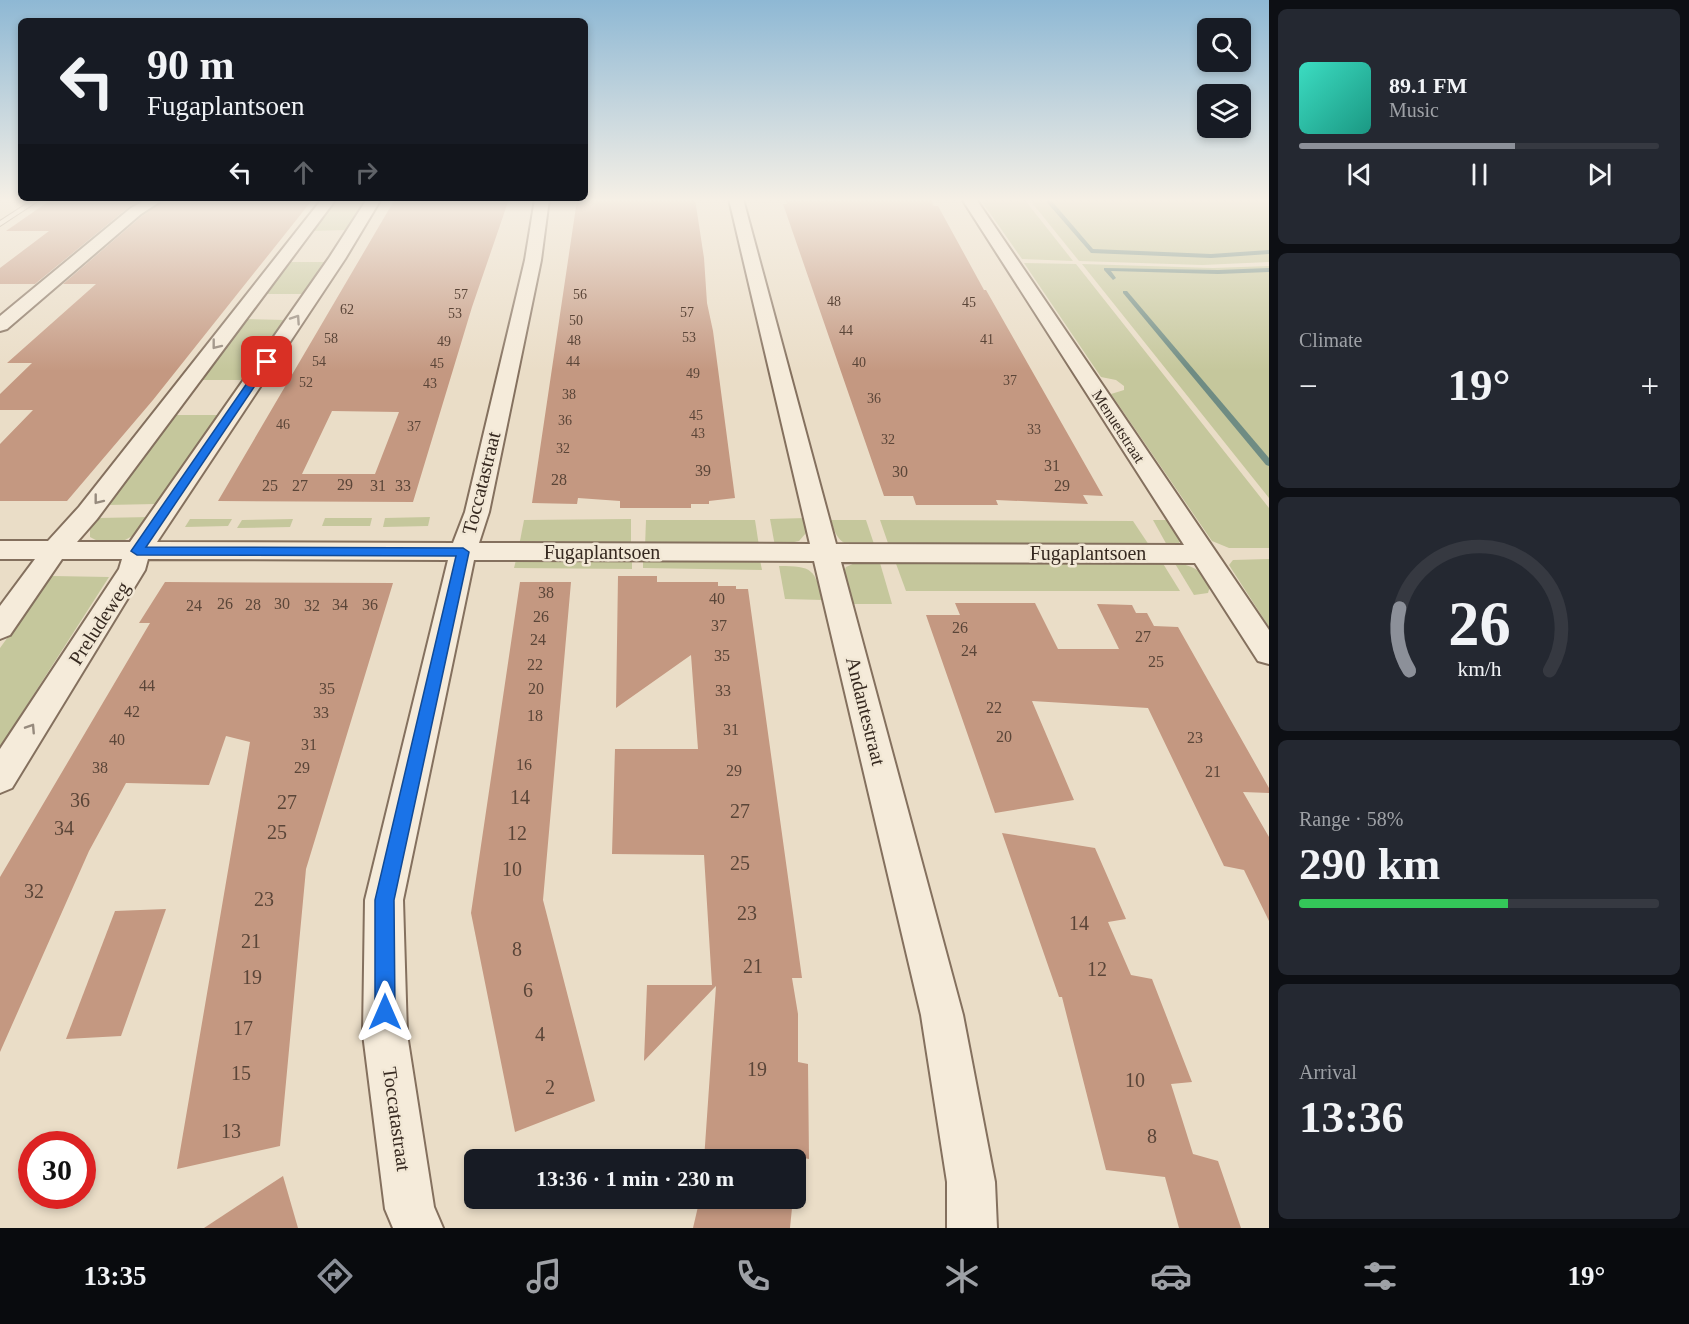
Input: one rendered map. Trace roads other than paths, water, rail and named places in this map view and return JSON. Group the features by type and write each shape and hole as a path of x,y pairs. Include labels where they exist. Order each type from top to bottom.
{"street":[{"path":"0,325 82,256"},
{"path":"0,628 55,550 88,513 285,256"},
{"name":"Preludeweg","path":"0,778 132,570 137,551 339,256"},
{"name":"Toccatastraat","path":"418,1228 410,1209 385,1034 384,900 463,552 477,512 534,256"},
{"name":"Andantestraat","path":"751,256 942,1015 971,1182 972,1228"},
{"name":"Menuetstraat","path":"1007,256 1269,652"},
{"name":"Fugaplantsoen","path":"0,550 1203,554"}],"waterway":[{"path":"1113,278 1106,269 1218,272 1269,270"},
{"path":"1125,292 1269,463"}]}
